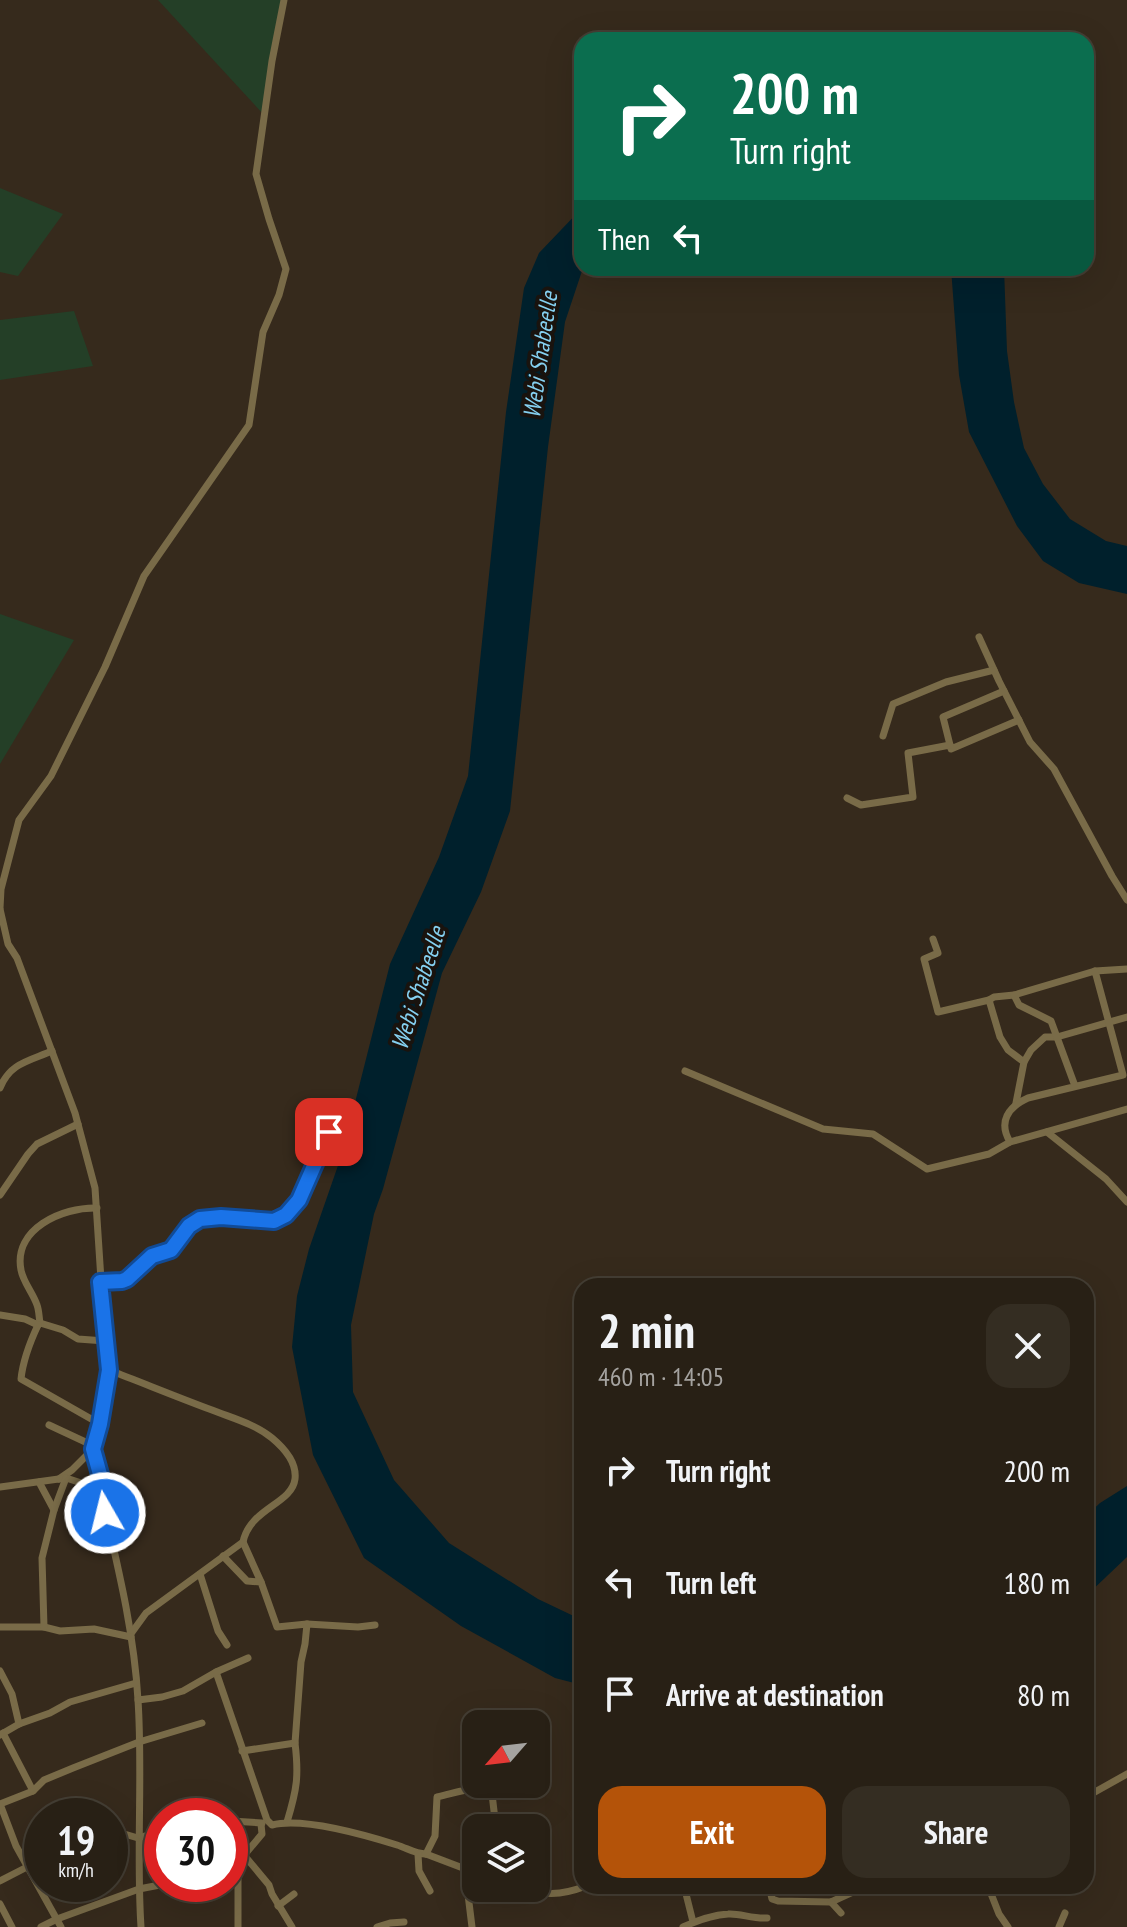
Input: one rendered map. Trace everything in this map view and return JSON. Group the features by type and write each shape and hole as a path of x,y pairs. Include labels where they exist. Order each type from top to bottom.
{"street":[{"path":"55,1481 72,1470 93,1447 109,1370 100,1282 97,1208 95,1188 78,1124 17,958 8,944 0,908 0,889 19,820 51,776 105,667 144,576 249,425 263,332 286,269 256,174 284,0"},
{"path":"979,637 1030,742 1054,769 1127,900"},
{"path":"883,736 893,704 946,682 994,670"},
{"path":"1004,691 943,717 951,749 1019,720"},
{"path":"847,798 861,805 913,797 908,753 950,745"},
{"path":"933,939 938,953 924,959 938,1012 994,997 1014,995 1095,971 1127,969"},
{"path":"1016,1103 1125,1076 1095,971"},
{"path":"1014,995 1019,1005 1051,1021 1075,1086"},
{"path":"989,1000 1000,1037 1008,1050 1024,1062"},
{"path":"1010,1142 1003,1131 1006,1116 1016,1103 1024,1062 1031,1050 1045,1037 1057,1037 1127,1017"},
{"path":"0,1088 15,1066 52,1051"},
{"path":"685,1071 823,1129 873,1134 927,1169 989,1154 1010,1142 1127,1109"},
{"path":"0,1195 37,1144 78,1124"},
{"path":"100,1282 127,1279 152,1256 171,1250 189,1226 200,1219 221,1217 274,1221 286,1215 299,1200 329,1132"},
{"path":"1047,1132 1106,1179 1127,1202"},
{"path":"97,1208 82,1207 62,1213 33,1231 23,1243 21,1273 37,1306 39,1324 21,1379 100,1424"},
{"path":"0,1315 63,1330 78,1339 105,1341"},
{"path":"25,1338 39,1324"},
{"path":"109,1370 248,1424 271,1437 295,1465 295,1481 289,1492 253,1520 245,1531 243,1542 277,1627 375,1625"},
{"path":"49,1425 93,1447 116,1559 138,1700 141,1927"},
{"path":"0,1487 66,1478 100,1489"},
{"path":"44,1627 42,1558 66,1478"},
{"path":"39,1482 54,1510"},
{"path":"130,1636 146,1613 243,1542"},
{"path":"223,1556 247,1581 261,1582"},
{"path":"200,1574 218,1631 227,1645"},
{"path":"287,1822 298,1772 295,1743 307,1624"},
{"path":"0,1627 44,1627 60,1631 94,1629 130,1636"},
{"path":"138,1700 183,1691 248,1658"},
{"path":"0,1671 12,1694 19,1724"},
{"path":"216,1672 264,1822 262,1834 248,1850"},
{"path":"33,1791 2,1734 70,1702 136,1683"},
{"path":"24,1858 0,1804 33,1791 44,1780 139,1742 202,1723"},
{"path":"242,1751 295,1743"},
{"path":"1094,1793 1127,1774"},
{"path":"430,1891 419,1871 422,1854 435,1836 437,1797 481,1788 492,1794 494,1814"},
{"path":"248,1822 272,1825 287,1822 362,1834 462,1869"},
{"path":"128,1835 144,1836"},
{"path":"248,1860 269,1885 292,1927"},
{"path":"0,1881 24,1869"},
{"path":"41,1927 144,1888"},
{"path":"550,1893 574,1890"},
{"path":"278,1906 294,1894"},
{"path":"686,1894 693,1922"},
{"path":"771,1894 772,1899 778,1901 831,1902 848,1894"},
{"path":"991,1894 1008,1927"},
{"path":"683,1927 729,1914 768,1923 778,1901"},
{"path":"48,1902 61,1927"},
{"path":"238,1902 238,1927"},
{"path":"469,1902 472,1927"},
{"path":"831,1902 841,1913"},
{"path":"0,1904 12,1927"},
{"path":"1059,1927 1065,1913"},
{"path":"377,1927 404,1922"}],"green space":[{"path":"158,0 284,0 264,115"},
{"path":"0,188 63,214 18,276 0,272"},
{"path":"74,311 93,366 0,380 0,320"},
{"path":"0,614 74,640 0,764"}],"water":[{"name":"Webi Shabeelle","path":"574,216 574,276 580,276 565,322 548,447 510,811 481,892 442,973 374,1214 351,1325 353,1392 394,1480 449,1543 538,1599 574,1616 574,1683 555,1678 461,1626 364,1558 313,1455 292,1347 297,1296 309,1249 342,1154 390,964 439,857 468,776 506,412 524,288 539,253"},
{"path":"952,276 1004,276 1007,351 1024,448 1043,484 1070,519 1106,541 1127,546 1127,594 1079,583 1043,561 1017,526 969,432 959,375"},
{"path":"1127,1486 1127,1557 1094,1588 1094,1509"}],"route":[{"path":"105,1513 101,1478 93,1449 109,1370 100,1282 127,1279 152,1256 171,1250 189,1226 200,1219 221,1217 274,1221 286,1215 299,1200 329,1132"}]}
